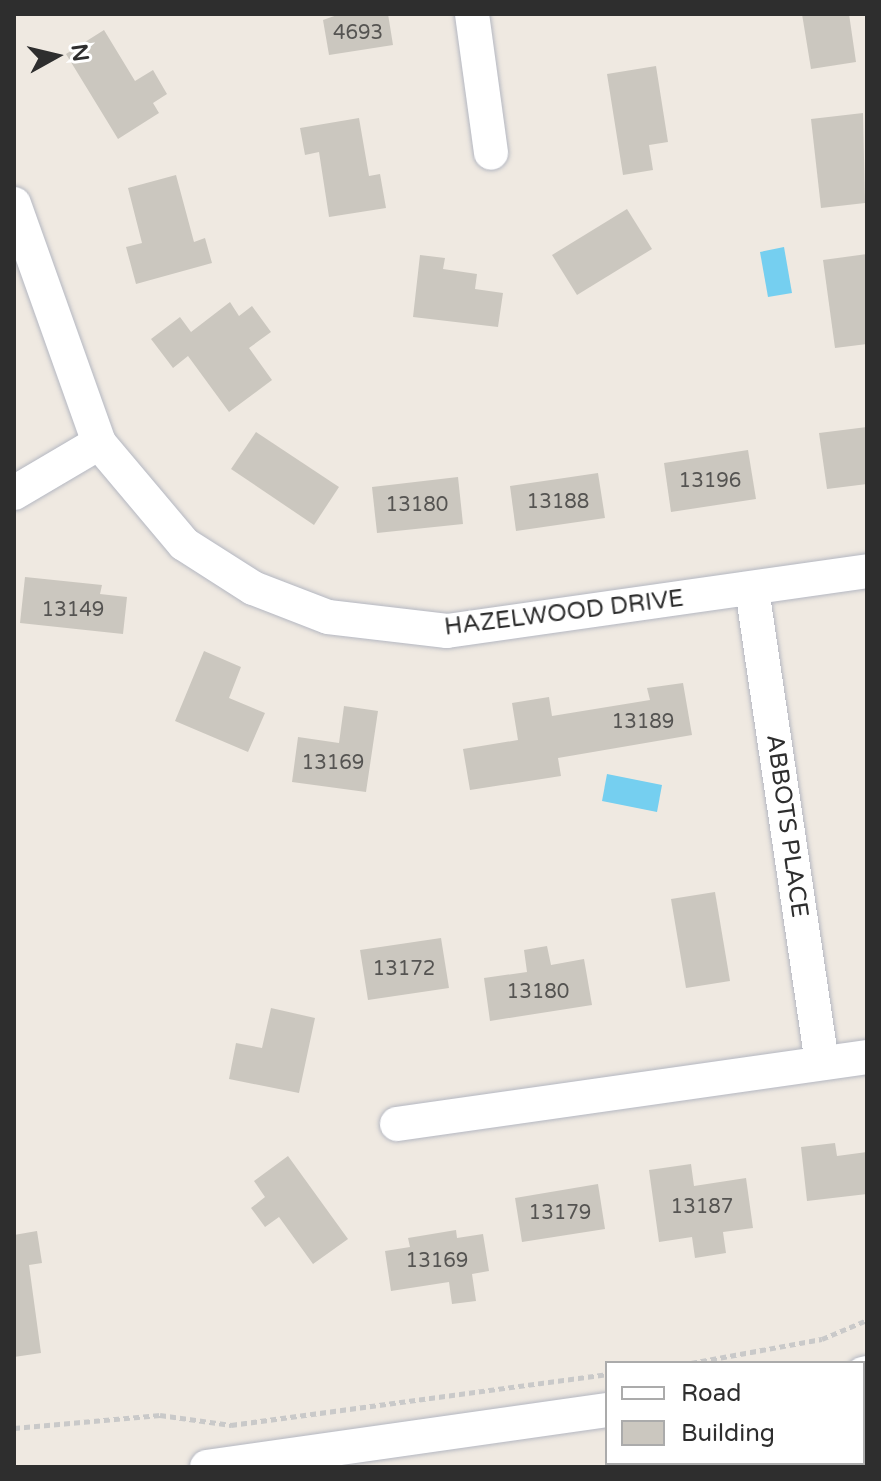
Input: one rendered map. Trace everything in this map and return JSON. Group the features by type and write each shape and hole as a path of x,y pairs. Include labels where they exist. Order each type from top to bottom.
{"street":[{"path":"472,14 491,153"},
{"name":"HAZELWOOD DRIVE","path":"14,204 99,443 184,544 253,588 328,617 447,631 867,571"},
{"path":"14,493 99,443"},
{"name":"ABBOTS PLACE","path":"752,589 822,1063"},
{"path":"397,1124 867,1057"},
{"path":"207,1467 605,1410"}],"path":[{"path":"702,1361 822,1339 867,1320"},
{"path":"14,1428 160,1415 231,1425 605,1374"}],"water":[{"path":"784,247 792,293 768,297 760,252"},
{"path":"607,774 662,785 657,812 602,801"}],"building":[{"path":"340,14 388,14 393,45 329,55 323,20"},
{"path":"802,14 849,14 856,62 811,69"},
{"path":"104,30 135,81 153,70 167,94 153,103 159,113 118,139 66,54"},
{"path":"656,66 668,142 649,145 653,170 623,175 607,74"},
{"path":"863,113 865,203 821,208 811,119"},
{"path":"359,118 369,176 380,174 386,208 329,217 319,152 305,155 300,128"},
{"path":"176,175 194,242 205,238 212,263 136,284 126,247 142,243 128,188"},
{"path":"627,209 652,249 577,295 552,255"},
{"path":"867,254 867,344 835,348 823,260"},
{"path":"420,255 445,258 443,269 477,274 475,289 503,293 498,327 413,317"},
{"path":"230,302 239,316 252,306 271,332 249,348 272,380 229,412 188,356 173,368 151,339 180,317 191,332"},
{"path":"867,427 867,484 827,489 819,433"},
{"path":"256,432 339,487 314,525 231,469"},
{"path":"748,450 756,499 671,512 664,463"},
{"path":"598,473 605,518 516,531 510,486"},
{"path":"458,477 463,524 377,533 372,487"},
{"path":"25,577 102,585 100,594 127,597 123,634 20,623"},
{"path":"204,651 241,667 229,698 265,713 248,752 175,721"},
{"path":"683,683 692,735 558,758 561,776 470,790 463,749 518,740 512,703 549,697 552,716 650,700 647,688"},
{"path":"344,706 378,711 366,792 292,782 298,737 339,743"},
{"path":"715,892 730,981 686,988 671,899"},
{"path":"441,938 449,988 368,1000 360,950"},
{"path":"547,946 551,965 584,959 592,1005 490,1021 484,978 527,972 524,950"},
{"path":"271,1008 315,1018 299,1093 229,1079 236,1043 262,1048"},
{"path":"835,1143 837,1156 867,1152 867,1194 807,1201 801,1147"},
{"path":"288,1156 348,1239 313,1264 279,1217 265,1227 251,1208 265,1197 254,1181"},
{"path":"691,1164 694,1186 746,1178 753,1228 723,1232 726,1253 695,1258 692,1237 659,1242 649,1170"},
{"path":"598,1184 605,1229 522,1242 515,1198"},
{"path":"456,1230 457,1238 483,1234 489,1271 472,1274 476,1301 452,1304 449,1282 391,1291 385,1251 410,1247 408,1238"},
{"path":"37,1231 42,1263 29,1265 41,1353 14,1357 14,1235"}]}
